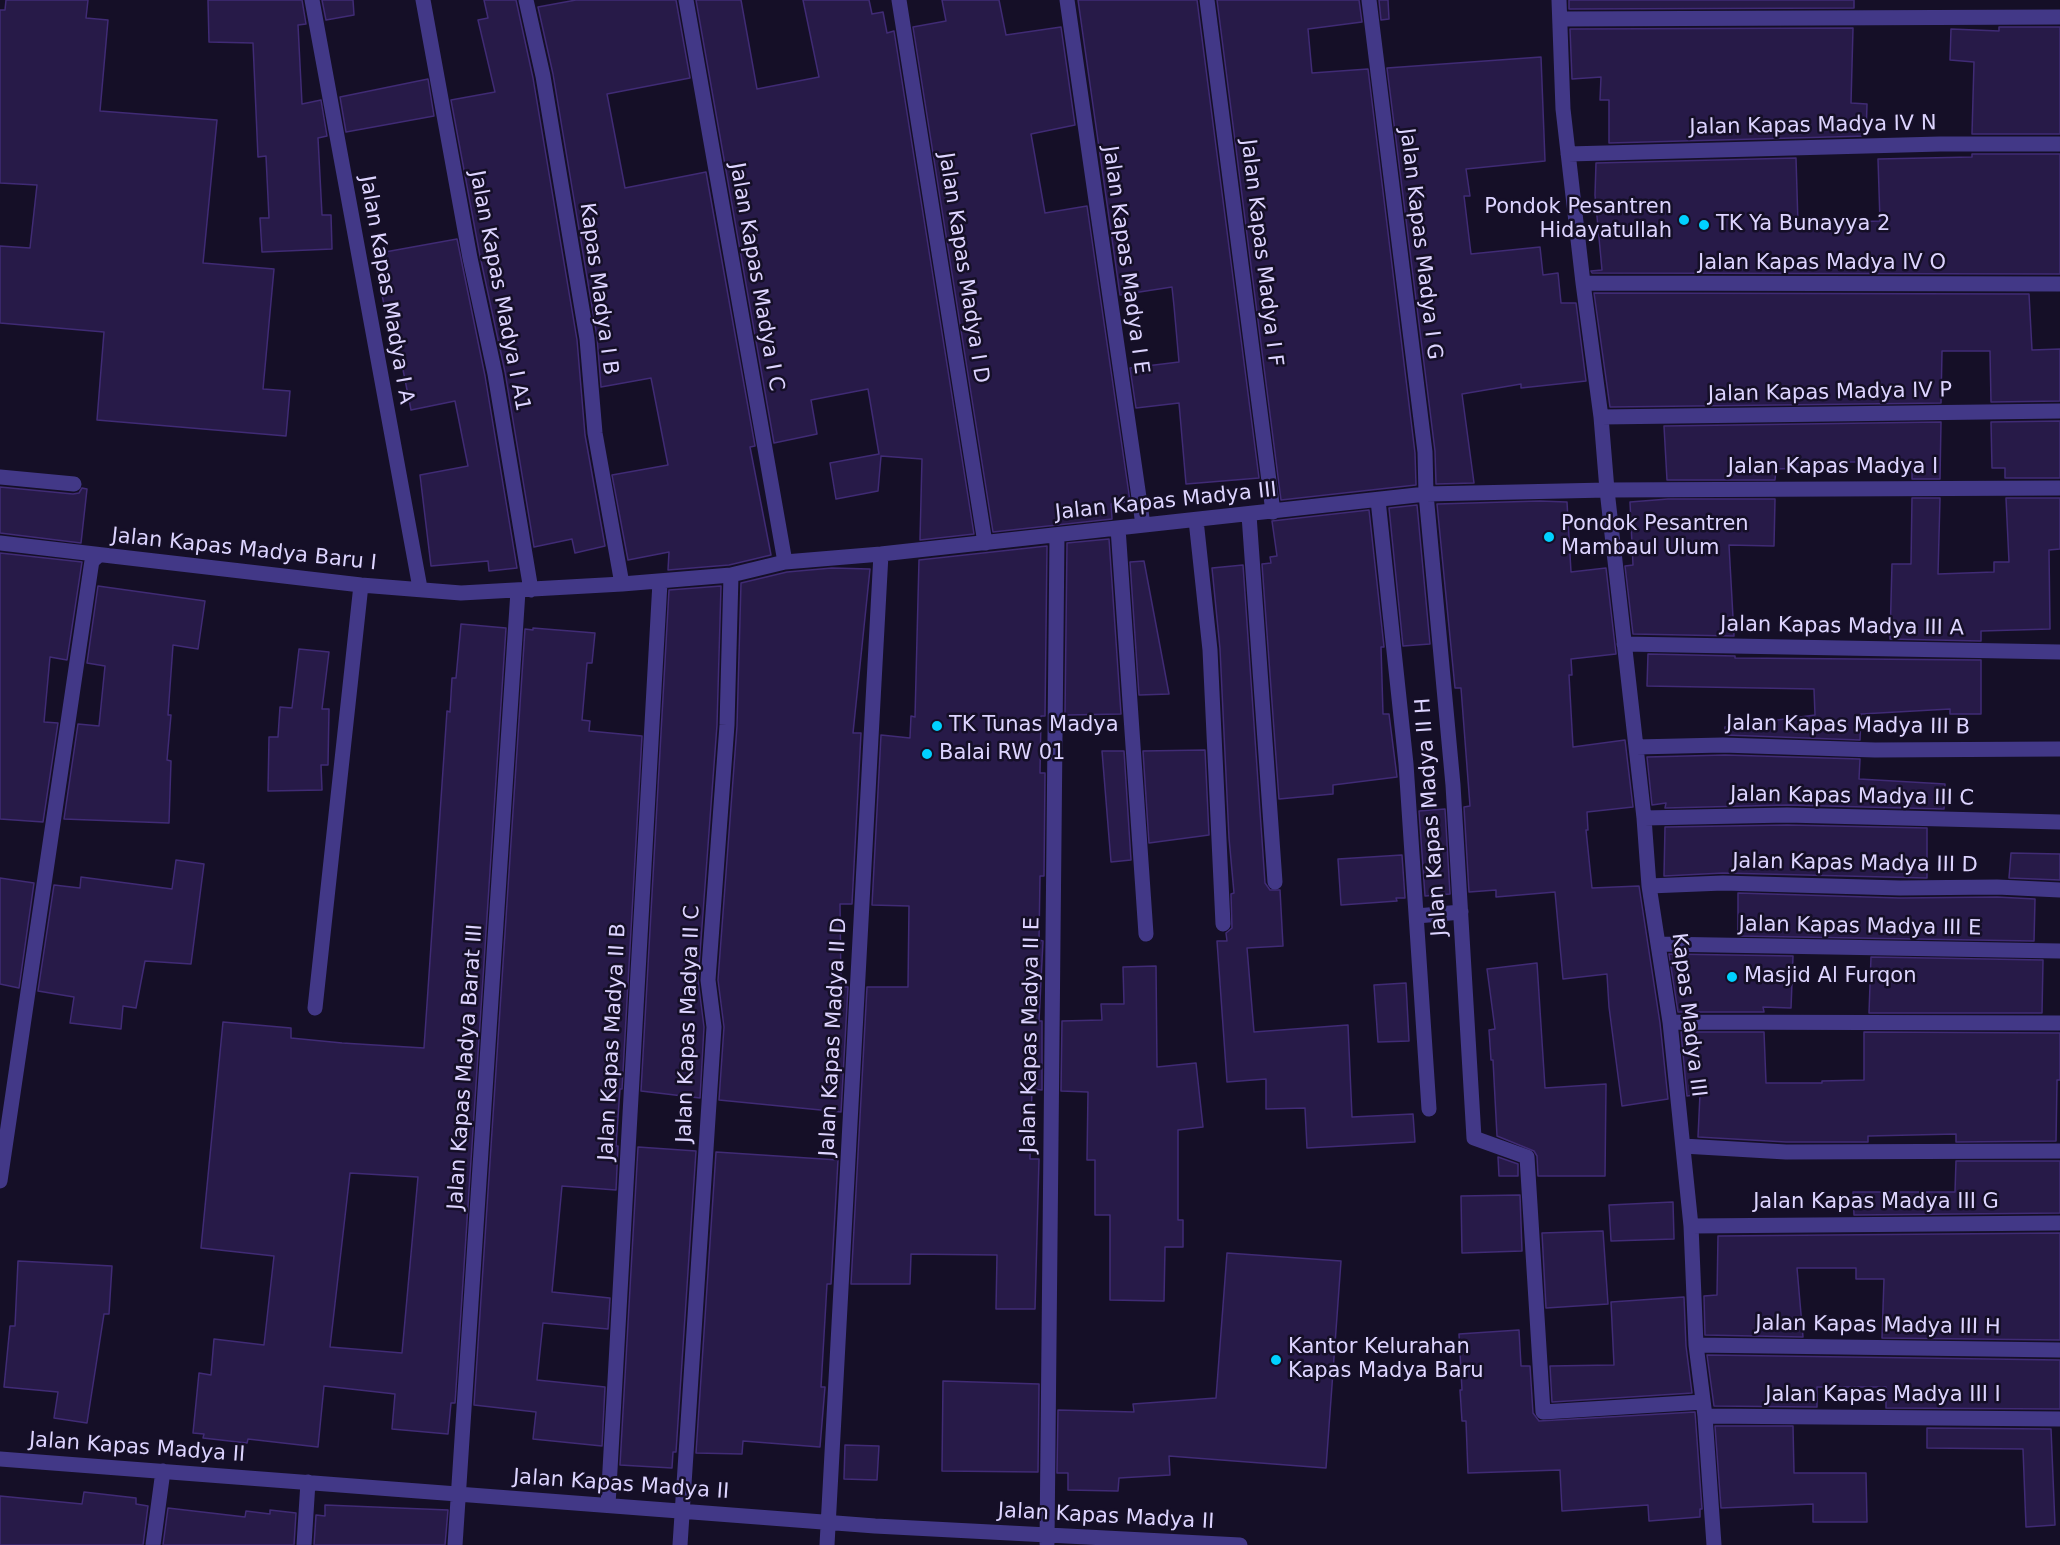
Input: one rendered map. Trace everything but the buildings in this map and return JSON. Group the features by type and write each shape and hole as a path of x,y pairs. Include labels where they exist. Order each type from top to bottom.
{"street":[{"name":"Jalan Kapas Madya I A","path":"312,0 420,588"},
{"name":"Jalan Kapas Madya I A1","path":"423,0 470,258 495,374 525,591"},
{"name":"Kapas Madya I B","path":"525,0 543,76 587,339 595,432 622,584"},
{"name":"Jalan Kapas Madya I C","path":"686,0 785,562"},
{"name":"Jalan Kapas Madya I D","path":"899,0 985,543"},
{"name":"Jalan Kapas Madya I E","path":"1067,0 1143,525"},
{"name":"Jalan Kapas Madya I F","path":"1207,0 1273,512"},
{"name":"Jalan Kapas Madya I G","path":"1369,0 1425,452 1426,494"},
{"name":"Kapas Madya III","path":"1559,0 1563,109 1601,417 1607,490 1644,818 1649,886 1670,1022 1683,1146 1691,1226 1696,1345 1704,1409 1714,1545"},
{"path":"1561,20 2060,16"},
{"name":"Jalan Kapas Madya IV N","path":"1568,154 1940,144 2060,144"},
{"name":"Jalan Kapas Madya IV O","path":"1583,283 2060,284"},
{"name":"Jalan Kapas Madya IV P","path":"1601,417 2060,411"},
{"path":"0,477 74,484"},
{"name":"Jalan Kapas Madya I","path":"1607,490 2060,488"},
{"name":"Jalan Kapas Madya III","path":"731,575 785,562 882,554 1426,494 1607,490"},
{"name":"Jalan Kapas Madya II H","path":"1426,494 1453,785 1474,1137"},
{"name":"Jalan Kapas Madya II H","path":"1378,500 1406,764 1429,1109"},
{"path":"1249,514 1275,882"},
{"path":"1196,520 1210,650 1223,924"},
{"path":"1118,528 1146,934"},
{"name":"Jalan Kapas Madya II E","path":"1047,1540 1057,535"},
{"path":"0,543 99,555"},
{"name":"Jalan Kapas Madya II D","path":"827,1545 882,554"},
{"name":"Jalan Kapas Madya Baru I","path":"0,1181 91,567 92,561 99,555 361,585 461,593 525,591 731,575"},
{"name":"Jalan Kapas Madya II C","path":"680,1545 714,1027 708,980 727,725 731,575"},
{"name":"Jalan Kapas Madya II B","path":"608,1504 660,582"},
{"path":"315,1008 361,585"},
{"name":"Jalan Kapas Madya Barat III","path":"454,1545 525,591"},
{"name":"Jalan Kapas Madya III A","path":"1624,644 2060,652"},
{"name":"Jalan Kapas Madya III B","path":"1636,747 1723,745 1875,750 2060,749"},
{"name":"Jalan Kapas Madya III C","path":"1644,818 1787,815 2060,822"},
{"name":"Jalan Kapas Madya III D","path":"1649,886 1722,883 2060,890"},
{"path":"1417,916 1461,912"},
{"name":"Jalan Kapas Madya III E","path":"1659,944 2060,951"},
{"path":"1670,1022 2060,1023"},
{"name":"Jalan Kapas Madya III I","path":"1474,1137 1527,1157 1543,1412 1704,1409 2060,1419"},
{"path":"1683,1146 1786,1152 2060,1151"},
{"name":"Jalan Kapas Madya III G","path":"1691,1226 2060,1223"},
{"name":"Jalan Kapas Madya III H","path":"1696,1345 2060,1350"},
{"name":"Jalan Kapas Madya II","path":"0,1459 608,1504 1047,1540 1240,1545"},
{"path":"153,1545 164,1471"},
{"path":"303,1545 308,1482"}],"place":[{"name":"Pondok Pesantren Hidayatullah","path":"1684,220"},
{"name":"TK Ya Bunayya 2","path":"1704,225"},
{"name":"Pondok Pesantren Mambaul Ulum","path":"1549,537"},
{"name":"TK Tunas Madya","path":"937,726"},
{"name":"Balai RW 01","path":"927,754"},
{"name":"Masjid Al Furqon","path":"1732,977"},
{"name":"Kantor Kelurahan Kapas Madya Baru","path":"1276,1360"}]}
